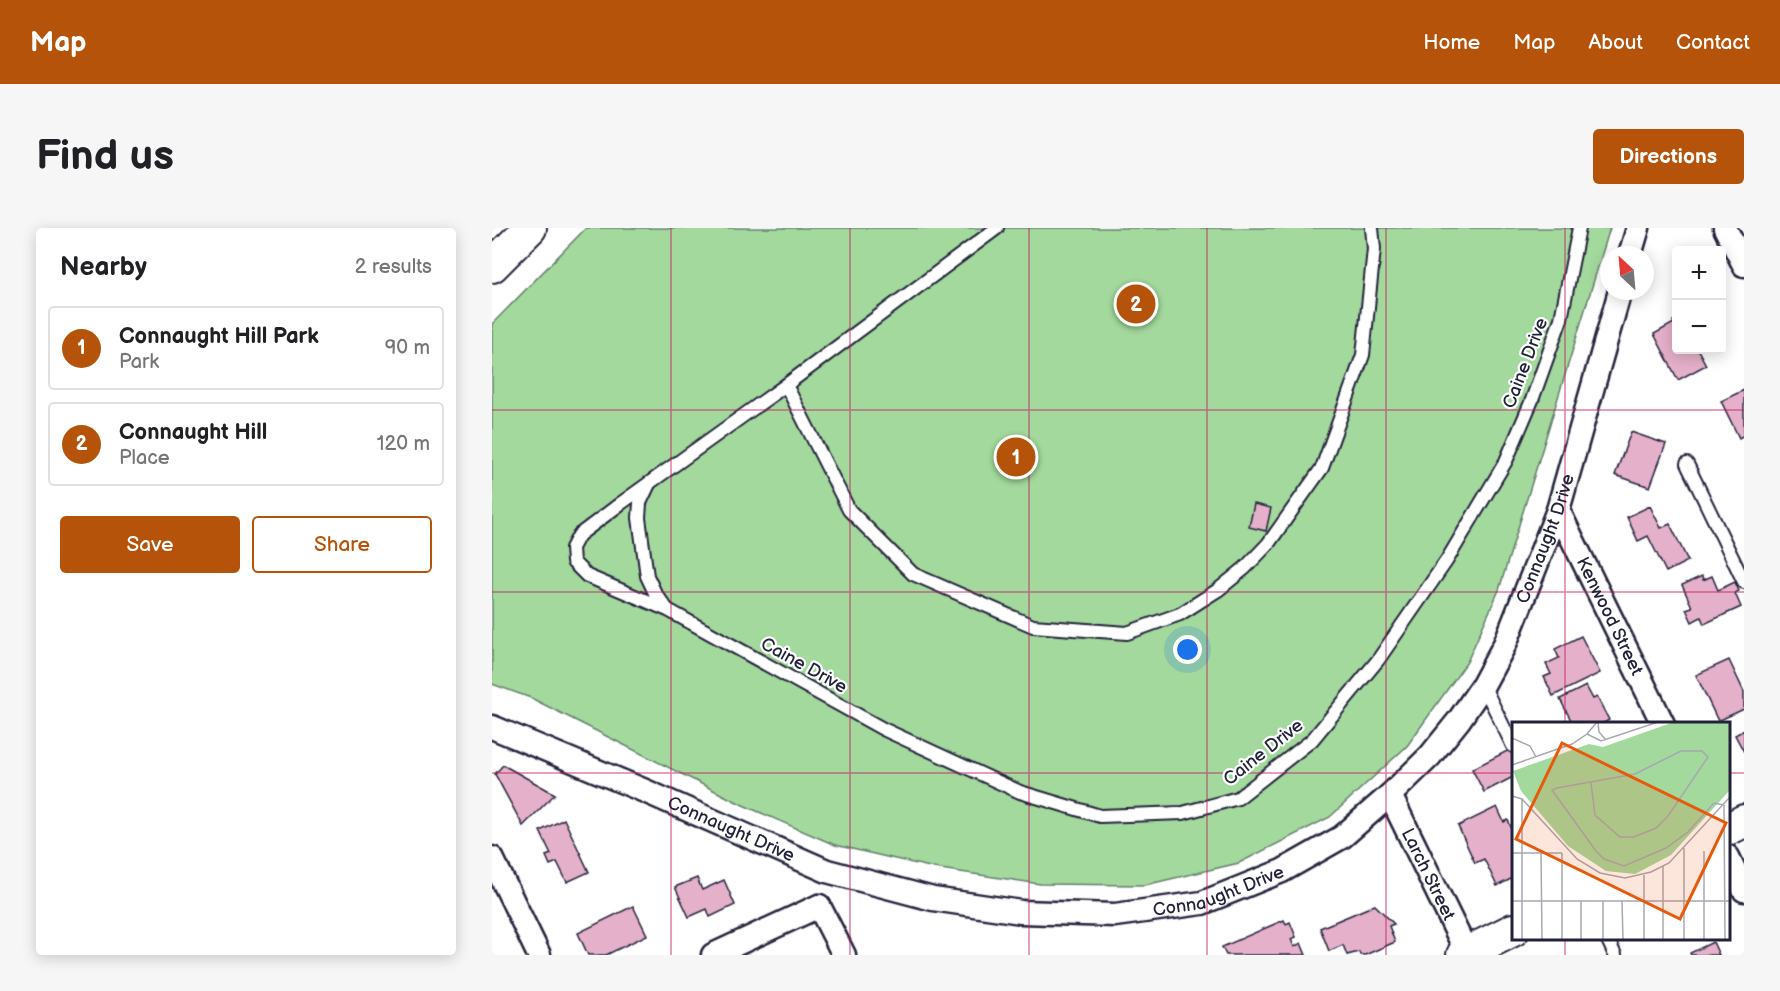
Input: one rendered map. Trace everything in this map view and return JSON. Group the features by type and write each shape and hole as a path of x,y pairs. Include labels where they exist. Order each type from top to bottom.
{"street":[{"path":"492,266 530,228"},
{"path":"1633,246 1638,228"},
{"path":"1725,228 1744,265"},
{"name":"Connaught Drive","path":"492,727 645,791 827,872 933,899 1021,912 1115,915 1202,903 1282,871 1342,837 1430,756 1459,720 1483,685 1505,644 1558,510 1617,300"},
{"name":"Kenwood Street","path":"1558,510 1662,722"},
{"name":"Larch Street","path":"1390,795 1466,954"},
{"path":"1729,828 1744,821"},
{"path":"492,858 539,955"},
{"path":"1729,859 1744,890"},
{"path":"827,872 819,906 844,955"},
{"path":"713,955 819,906"},
{"path":"1466,954 1512,931"}],"lane":[{"name":"Caine Drive","path":"997,228 579,535 572,548 573,562 587,576 668,610 883,729 1020,792 1100,816 1183,813 1238,798 1312,740 1378,660 1447,560 1506,461 1532,400 1562,319 1579,228"},
{"path":"786,385 849,510 913,574 1033,626 1127,633 1180,614 1218,590 1245,568 1268,544 1322,468 1363,355 1374,249 1372,228"},
{"path":"1687,464 1744,582"},
{"name":"Caine Drive","path":"649,483 640,502 639,518 647,576 655,593 668,610"},
{"path":"1483,685 1512,744"},
{"path":"1607,940 1615,955"}],"green space":[{"path":"586,228 1610,228 1604,246 1600,246 1600,261 1499,590 1467,662 1407,746 1330,817 1239,863 1145,885 1040,884 934,868 835,845 743,805 531,698 492,684 492,324"}],"building":[{"path":"1672,324 1672,354 1700,354 1706,365 1678,380 1654,334"},
{"path":"1744,390 1744,435 1739,438 1721,401"},
{"path":"1631,432 1666,444 1650,487 1615,475"},
{"path":"1254,504 1271,508 1266,531 1249,527"},
{"path":"1650,506 1661,528 1670,524 1688,561 1666,572 1648,536 1638,541 1627,517"},
{"path":"1702,576 1703,580 1712,576 1718,590 1735,582 1739,591 1735,593 1741,607 1704,624 1701,617 1692,622 1686,609 1692,607 1682,585"},
{"path":"1581,636 1600,673 1553,696 1544,677 1551,674 1546,664 1559,658 1555,649"},
{"path":"1729,660 1744,692 1744,709 1718,721 1696,675"},
{"path":"1586,686 1593,699 1597,697 1609,720 1606,722 1572,722 1560,699"},
{"path":"1744,730 1744,752 1735,735"},
{"path":"1511,749 1512,778 1484,792 1472,769"},
{"path":"503,765 555,794 523,826 495,774"},
{"path":"1497,807 1504,822 1508,820 1512,830 1512,878 1497,886 1484,859 1475,863 1458,826"},
{"path":"564,819 589,872 567,882 557,862 550,865 546,856 551,854 540,831"},
{"path":"697,878 702,890 724,880 735,905 710,917 707,909 689,917 675,887"},
{"path":"1375,905 1394,924 1389,926 1395,942 1365,955 1360,955 1359,952 1347,955 1343,945 1329,951 1320,928"},
{"path":"633,906 647,935 606,955 588,955 578,933"},
{"path":"1284,920 1286,924 1290,922 1296,937 1291,939 1294,947 1301,943 1306,955 1226,955 1222,947"},
{"path":"1713,942 1719,955 1691,955 1690,953"}],"place":[{"name":"Connaught Hill","path":"1136,304"},
{"name":"Connaught Hill Park","path":"1016,457"}]}
